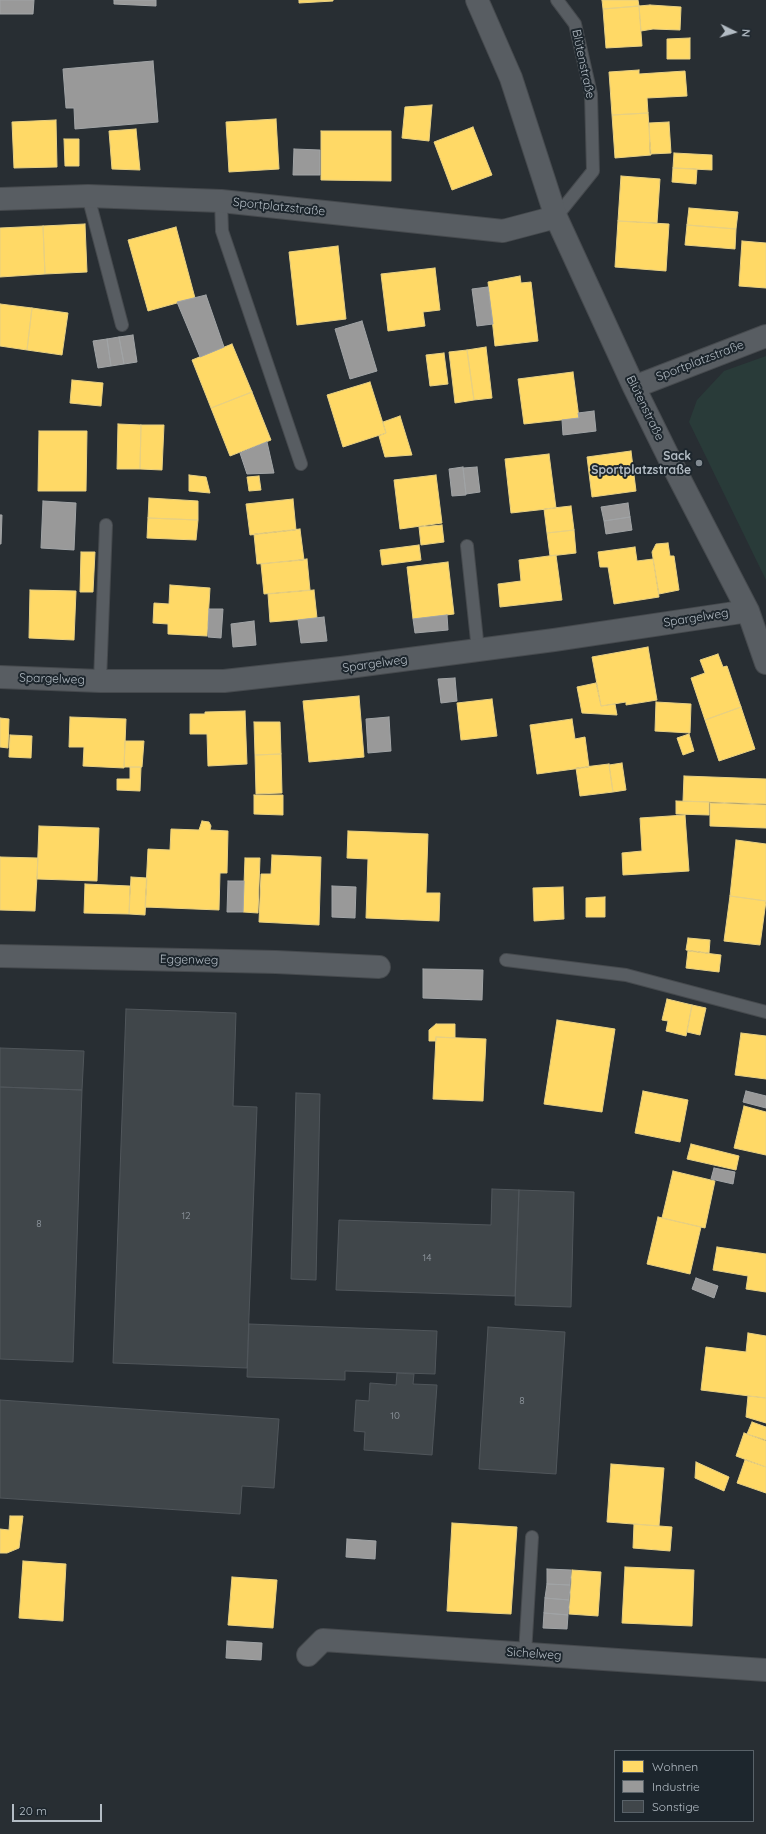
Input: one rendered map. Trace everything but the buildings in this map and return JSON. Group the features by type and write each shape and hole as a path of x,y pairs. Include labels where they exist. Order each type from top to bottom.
{"street":[{"name":"Blütenstraße","path":"477,0 511,78 556,217 634,387 748,611 766,663"},
{"name":"Sportplatzstraße","path":"0,199 88,196 220,201 503,232 556,217"},
{"name":"Sportplatzstraße","path":"634,387 766,336"},
{"name":"Spargelweg","path":"0,677 100,681 224,681 341,668 478,650 748,611"},
{"name":"Eggenweg","path":"0,956 276,962 379,966"},
{"name":"Sichelweg","path":"308,1655 323,1640 766,1670"}],"lane":[{"name":"Blütenstraße","path":"556,217 593,171 591,94 575,24 557,0"},
{"path":"88,196 122,325"},
{"path":"220,201 222,231 301,464"},
{"path":"100,681 106,525"},
{"path":"468,546 478,650"},
{"path":"506,960 626,975 766,1012"},
{"path":"525,1654 532,1537"}],"shaded area":[{"path":"766,356 766,580 689,422 697,400 724,371"}],"place":[{"name":"Sack Sportplatzstraße","path":"699,463"}]}
